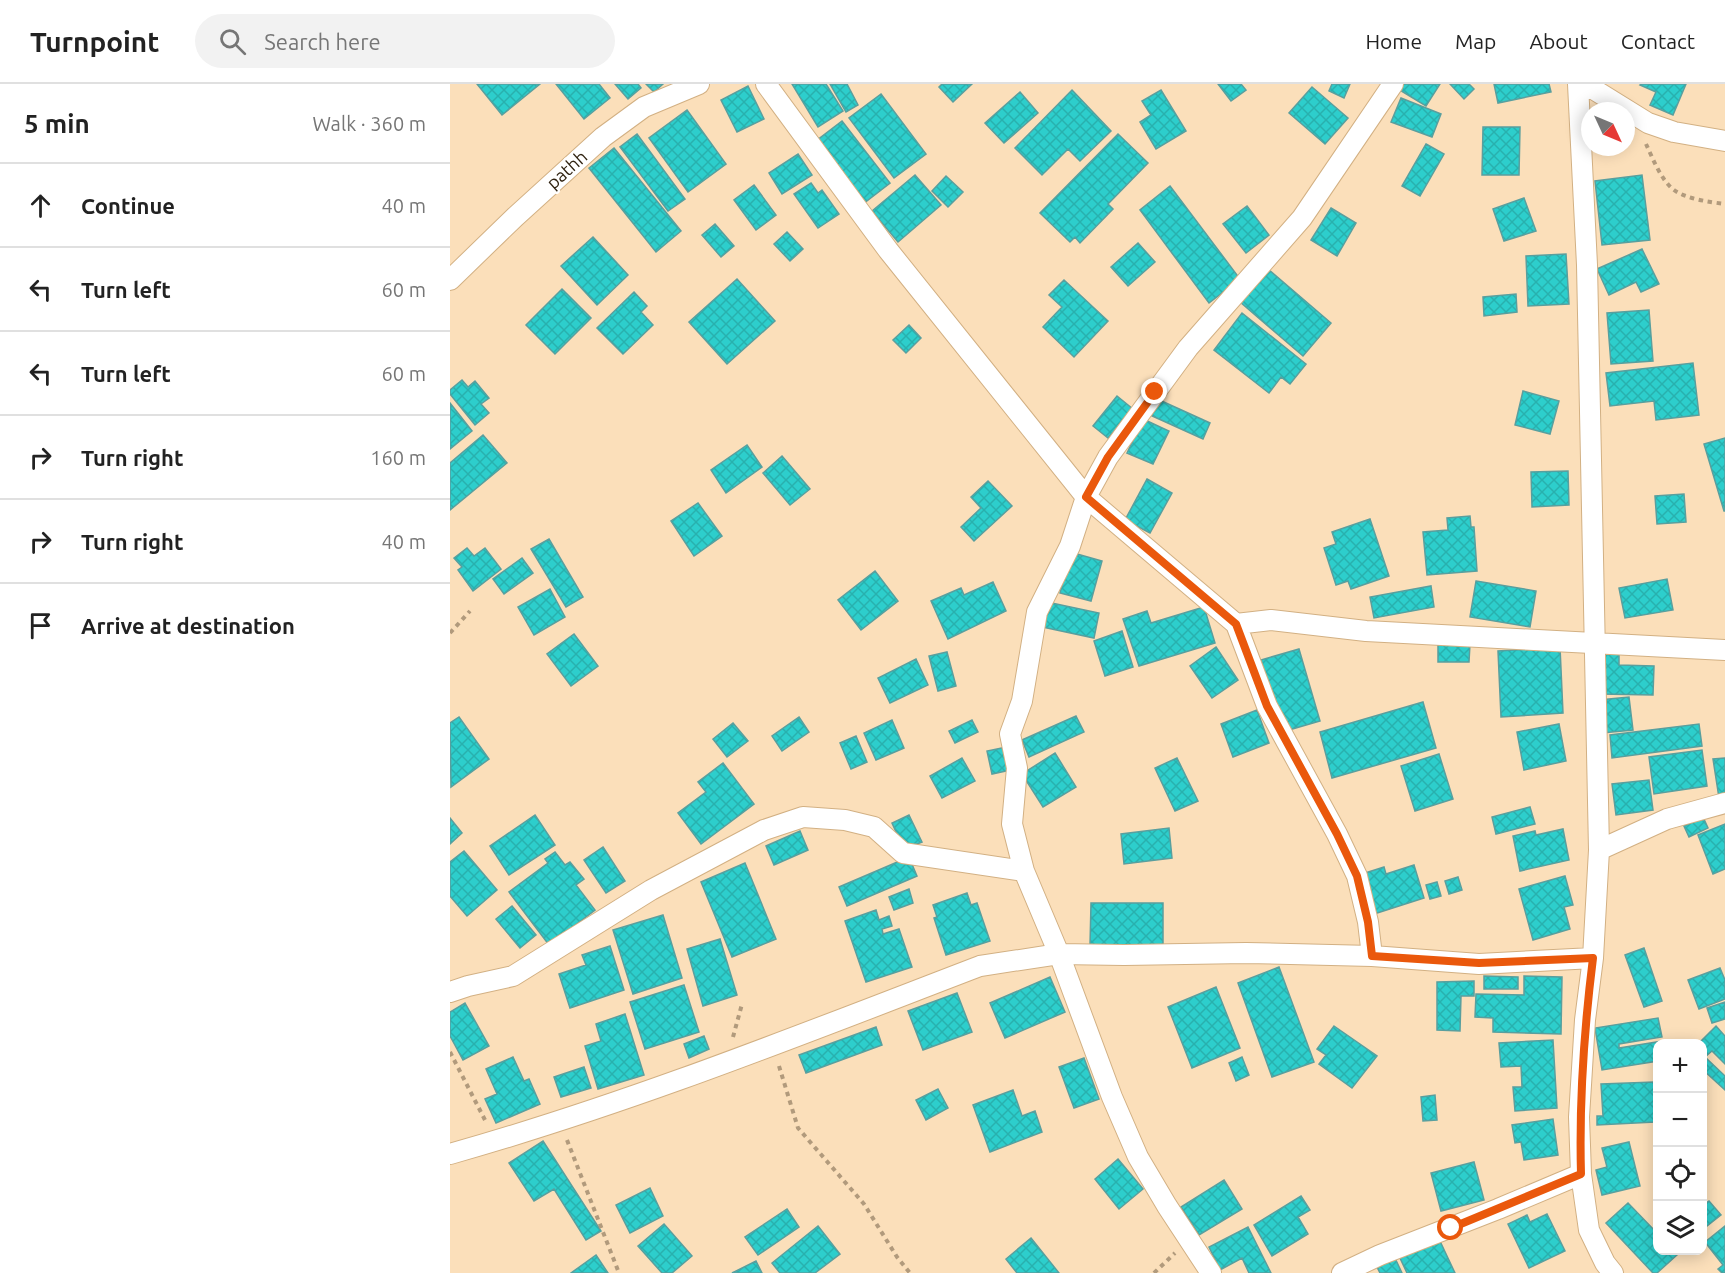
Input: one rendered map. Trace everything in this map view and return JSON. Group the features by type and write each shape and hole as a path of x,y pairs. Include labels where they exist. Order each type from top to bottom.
{"street":[{"name":"pathh","path":"450,280 603,137 644,106 699,84"},
{"path":"766,84 888,250 1086,497 1236,624 1267,706 1337,834 1357,876 1368,922 1372,956"},
{"path":"1211,1273 1138,1157 1112,1097 1059,954 1024,871 1012,824 1017,768 1010,734 1022,701 1037,612 1070,546 1086,497 1108,457 1188,348 1302,218 1393,84"},
{"path":"1578,84 1587,265 1599,850 1593,958 1585,1020 1579,1117 1581,1174 1589,1230 1605,1263 1613,1273"},
{"path":"1585,84 1648,123 1674,132 1725,141"},
{"path":"1236,624 1271,620 1347,629 1725,650"},
{"path":"1599,850 1667,819 1725,803"},
{"path":"450,992 513,976 651,890 764,830 803,817 845,820 874,827 903,853 1024,871"},
{"path":"450,1154 559,1123 727,1064 980,966 1059,954 1124,956 1246,952 1372,956 1479,963 1593,958"},
{"path":"1342,1273 1380,1255 1581,1174"}],"path":[{"path":"1648,123 1645,142 1659,170 1674,190 1702,201 1725,204"},
{"path":"450,633 470,611"},
{"path":"727,1064 742,1004"},
{"path":"772,1045 798,1128 864,1204 897,1257 910,1273"},
{"path":"450,1052 496,1141"},
{"path":"559,1123 620,1273"},
{"path":"1154,1273 1189,1239"}],"building":[{"path":"477,84 540,84 502,115"},
{"path":"556,84 599,84 610,98 584,119"},
{"path":"615,84 638,84 641,88 628,99"},
{"path":"646,84 663,84 654,92"},
{"path":"792,84 826,84 843,111 818,127"},
{"path":"830,84 847,84 858,105 846,112"},
{"path":"942,84 972,84 953,102 939,87"},
{"path":"1218,84 1241,84 1246,90 1231,101"},
{"path":"1332,84 1350,84 1344,98 1329,91"},
{"path":"1401,84 1440,84 1426,106 1398,89"},
{"path":"1450,84 1469,84 1474,89 1464,99"},
{"path":"1494,84 1549,84 1551,92 1498,103"},
{"path":"1641,84 1686,84 1673,115 1650,105 1656,92"},
{"path":"748,86 764,119 737,132 721,100"},
{"path":"1312,87 1348,118 1325,144 1289,113"},
{"path":"1072,90 1111,131 1080,161 1068,149 1042,175 1015,148"},
{"path":"1161,90 1186,131 1156,149 1140,122 1151,115 1142,101"},
{"path":"1020,92 1038,113 1004,143 985,123"},
{"path":"881,94 926,154 894,178 849,118"},
{"path":"1401,98 1441,114 1432,137 1391,122"},
{"path":"687,110 726,164 688,192 649,138"},
{"path":"842,121 890,183 863,204 816,141"},
{"path":"1483,127 1520,127 1519,175 1482,175"},
{"path":"637,134 685,199 668,211 620,147"},
{"path":"1118,134 1148,163 1108,204 1113,209 1080,243 1075,237 1070,242 1040,213"},
{"path":"1426,144 1444,154 1420,196 1402,186"},
{"path":"614,148 681,231 656,252 589,168"},
{"path":"798,154 812,175 782,194 769,173"},
{"path":"915,175 941,205 898,242 872,211"},
{"path":"1642,175 1650,240 1602,245 1595,181"},
{"path":"946,176 963,192 948,207 932,191"},
{"path":"811,183 818,193 822,190 839,214 818,228 794,194"},
{"path":"754,185 776,215 756,230 734,200"},
{"path":"1170,186 1240,279 1209,303 1140,210"},
{"path":"1524,198 1536,231 1504,241 1493,209"},
{"path":"1247,206 1269,235 1246,253 1223,224"},
{"path":"1331,208 1356,223 1337,256 1311,240"},
{"path":"715,224 734,246 721,257 702,235"},
{"path":"787,232 803,249 790,261 774,244"},
{"path":"593,237 628,275 597,305 561,266"},
{"path":"1138,243 1155,262 1128,286 1111,267"},
{"path":"1642,249 1659,284 1641,292 1636,282 1609,295 1597,269"},
{"path":"1566,254 1569,304 1528,306 1526,256"},
{"path":"1268,269 1331,323 1303,356 1240,302"},
{"path":"737,279 775,321 727,364 689,322"},
{"path":"1064,280 1108,321 1074,357 1043,327 1062,307 1049,295"},
{"path":"562,289 591,318 555,354 526,325"},
{"path":"634,292 647,306 641,312 653,325 623,354 597,328"},
{"path":"1516,294 1517,312 1484,316 1483,297"},
{"path":"1649,310 1653,361 1611,364 1607,313"},
{"path":"1242,313 1306,364 1290,384 1281,377 1269,393 1214,350"},
{"path":"909,325 921,338 906,353 893,340"},
{"path":"1693,363 1699,415 1656,420 1654,401 1610,406 1606,373"},
{"path":"462,380 468,387 475,381 489,398 481,404 489,413 475,425 450,394 450,390"},
{"path":"1523,391 1559,401 1550,434 1515,425"},
{"path":"1117,396 1133,409 1108,438 1093,426"},
{"path":"1155,398 1210,423 1203,439 1148,414"},
{"path":"450,403 472,431 450,449"},
{"path":"1143,419 1169,431 1153,464 1127,453"},
{"path":"483,435 507,463 450,510 450,463"},
{"path":"1725,438 1725,511 1724,511 1704,444"},
{"path":"747,445 762,467 726,493 711,470"},
{"path":"782,456 810,489 790,505 763,473"},
{"path":"1568,471 1569,505 1532,507 1531,472"},
{"path":"1147,479 1172,493 1150,533 1125,520"},
{"path":"988,481 1012,506 974,541 961,527 981,508 971,497"},
{"path":"1684,494 1686,522 1657,524 1655,496"},
{"path":"698,503 722,536 694,556 671,521"},
{"path":"1470,516 1471,527 1474,527 1477,571 1427,575 1423,532 1448,530 1447,518"},
{"path":"1370,519 1389,576 1351,589 1348,581 1336,585 1324,548 1336,544 1332,532"},
{"path":"549,539 583,597 566,607 531,549"},
{"path":"467,548 474,556 485,548 501,569 473,591 458,570 462,567 454,558"},
{"path":"1070,552 1102,561 1091,601 1060,593"},
{"path":"522,558 533,573 504,594 493,579"},
{"path":"875,571 898,601 861,630 838,600"},
{"path":"1667,579 1673,610 1625,618 1619,588"},
{"path":"1476,581 1536,591 1530,627 1470,617"},
{"path":"993,582 1006,611 948,639 931,601 961,588 964,595"},
{"path":"1431,586 1434,607 1374,618 1370,597"},
{"path":"550,589 565,617 534,635 518,607"},
{"path":"1047,602 1099,613 1094,638 1042,627"},
{"path":"1204,607 1215,643 1139,666 1123,619 1147,611 1151,623"},
{"path":"1122,631 1133,667 1105,676 1094,641"},
{"path":"574,634 598,666 571,686 547,654"},
{"path":"1438,643 1470,644 1469,662 1438,662"},
{"path":"1216,647 1238,680 1212,698 1190,666"},
{"path":"1560,647 1563,713 1501,717 1498,651"},
{"path":"1299,649 1320,721 1282,732 1261,660"},
{"path":"947,652 956,686 938,691 929,656"},
{"path":"1601,654 1619,654 1619,665 1654,666 1653,695 1600,694"},
{"path":"916,659 928,685 890,703 878,678"},
{"path":"1629,697 1633,730 1602,733 1599,700"},
{"path":"1423,702 1436,748 1332,778 1320,732"},
{"path":"1257,710 1269,743 1233,757 1221,724"},
{"path":"1076,716 1084,732 1029,757 1022,740"},
{"path":"459,717 489,759 451,787 450,723"},
{"path":"799,717 809,732 782,751 772,736"},
{"path":"892,720 904,748 876,760 864,733"},
{"path":"972,720 978,732 955,743 949,731"},
{"path":"733,723 748,741 727,757 713,739"},
{"path":"1559,724 1566,761 1524,770 1517,732"},
{"path":"1699,724 1702,746 1612,758 1610,735"},
{"path":"856,736 867,762 851,769 840,743"},
{"path":"1007,747 1011,770 992,774 987,751"},
{"path":"1702,750 1707,786 1654,794 1649,757"},
{"path":"1055,753 1076,787 1043,807 1022,774"},
{"path":"1439,754 1453,799 1415,811 1401,766"},
{"path":"962,758 975,781 942,798 930,776"},
{"path":"1177,758 1198,801 1175,811 1155,768"},
{"path":"1725,758 1725,797 1719,798 1713,759"},
{"path":"723,763 754,804 701,844 678,813 706,792 698,782"},
{"path":"1649,780 1653,810 1616,815 1612,784"},
{"path":"1530,807 1535,824 1496,834 1492,817"},
{"path":"535,815 555,845 509,875 490,846"},
{"path":"909,815 922,842 904,849 892,823"},
{"path":"1703,817 1708,828 1689,837 1684,826"},
{"path":"450,818 462,833 450,844"},
{"path":"1725,824 1725,869 1713,874 1698,835"},
{"path":"1169,828 1172,858 1124,864 1121,834"},
{"path":"1563,829 1569,860 1520,871 1513,836 1535,831 1536,835"},
{"path":"800,831 808,850 774,865 766,846"},
{"path":"603,847 625,881 606,893 584,860"},
{"path":"464,851 497,890 467,916 450,896 450,862"},
{"path":"555,852 565,865 570,862 584,879 576,885 595,910 549,945 509,892 548,863 545,859"},
{"path":"909,857 917,876 847,906 839,887"},
{"path":"745,863 776,939 732,957 701,882"},
{"path":"1414,865 1424,898 1374,914 1362,874 1384,867 1386,874"},
{"path":"1565,876 1573,905 1564,907 1570,929 1533,940 1519,889"},
{"path":"1458,877 1462,890 1449,894 1445,881"},
{"path":"1437,882 1441,896 1430,899 1426,885"},
{"path":"909,889 913,903 894,910 889,897"},
{"path":"967,893 971,905 977,903 990,941 946,955 934,918 937,917 933,905"},
{"path":"1091,903 1163,903 1163,946 1090,946"},
{"path":"512,906 536,935 520,948 496,919"},
{"path":"876,910 879,920 889,916 892,926 882,929 883,934 899,929 912,967 866,982 845,921"},
{"path":"663,915 682,978 633,994 613,930"},
{"path":"720,939 737,995 703,1006 687,949"},
{"path":"610,946 624,990 570,1008 559,974 586,965 582,955"},
{"path":"1644,948 1662,1001 1644,1007 1625,955"},
{"path":"1279,967 1314,1062 1272,1077 1238,983"},
{"path":"1720,968 1725,980 1725,999 1699,1009 1688,980"},
{"path":"1484,976 1518,977 1518,989 1484,989"},
{"path":"1524,976 1562,977 1561,1034 1493,1032 1493,1018 1475,1017 1476,994 1524,995"},
{"path":"1050,977 1065,1012 1005,1038 990,1003"},
{"path":"1474,981 1474,996 1461,996 1460,1031 1437,1030 1437,982"},
{"path":"684,985 699,1032 645,1049 630,1002"},
{"path":"1216,987 1240,1048 1192,1068 1168,1007"},
{"path":"957,993 972,1032 923,1050 908,1011"},
{"path":"1725,1002 1725,1019 1712,1023 1707,1008"},
{"path":"465,1003 489,1046 463,1060 450,1036 450,1012"},
{"path":"625,1014 644,1075 598,1089 585,1046 601,1041 596,1024"},
{"path":"1658,1018 1662,1037 1619,1044 1619,1048 1653,1042 1653,1062 1602,1070 1595,1028"},
{"path":"1334,1026 1377,1056 1352,1088 1319,1064 1326,1055 1317,1049"},
{"path":"1716,1026 1725,1036 1725,1064 1712,1051 1707,1055 1707,1039 1703,1039"},
{"path":"876,1027 882,1045 806,1073 799,1055"},
{"path":"704,1036 709,1049 689,1058 684,1044"},
{"path":"1553,1040 1557,1108 1515,1111 1513,1087 1522,1087 1521,1066 1501,1067 1499,1043"},
{"path":"513,1057 524,1081 529,1079 540,1104 496,1123 485,1099 497,1094 486,1069"},
{"path":"1242,1057 1249,1075 1236,1081 1229,1063"},
{"path":"1084,1058 1099,1099 1074,1108 1059,1067"},
{"path":"1707,1059 1725,1076 1725,1090 1707,1074"},
{"path":"584,1067 591,1088 561,1097 554,1077"},
{"path":"1653,1082 1653,1122 1597,1125 1597,1116 1603,1116 1601,1084"},
{"path":"938,1089 948,1108 926,1120 916,1100"},
{"path":"1013,1090 1022,1116 1035,1111 1042,1132 990,1152 973,1105"},
{"path":"1435,1095 1437,1120 1423,1121 1421,1097"},
{"path":"1553,1119 1558,1155 1524,1160 1521,1142 1515,1143 1512,1125"},
{"path":"543,1141 601,1231 586,1240 554,1189 534,1201 509,1163"},
{"path":"1629,1142 1640,1186 1602,1195 1596,1170 1607,1167 1602,1148"},
{"path":"1118,1159 1143,1189 1119,1209 1095,1179"},
{"path":"1474,1162 1484,1200 1441,1211 1431,1173"},
{"path":"1224,1180 1242,1209 1199,1235 1181,1207"},
{"path":"650,1188 663,1216 630,1233 616,1205"},
{"path":"1301,1196 1310,1210 1298,1217 1308,1234 1272,1256 1254,1225"},
{"path":"1709,1201 1721,1215 1707,1226 1707,1202"},
{"path":"1628,1203 1653,1229 1653,1255 1677,1255 1657,1273 1653,1273 1606,1223"},
{"path":"787,1209 799,1227 758,1255 745,1237"},
{"path":"1547,1214 1565,1251 1529,1268 1508,1224 1527,1215 1530,1222"},
{"path":"664,1224 692,1256 672,1273 662,1273 638,1246"},
{"path":"818,1226 840,1254 815,1273 780,1273 772,1263"},
{"path":"1725,1226 1725,1273 1718,1269 1723,1265 1707,1245 1707,1240"},
{"path":"1248,1227 1271,1273 1249,1273 1242,1258 1220,1270 1209,1247"},
{"path":"1031,1238 1059,1273 1017,1273 1006,1259"},
{"path":"1439,1239 1455,1273 1407,1273 1400,1258"},
{"path":"596,1255 608,1273 571,1273"},
{"path":"1394,1256 1402,1273 1380,1273 1376,1265"},
{"path":"756,1261 762,1273 732,1273"}],"route":[{"path":"1155,392 1108,457 1086,497 1236,624 1267,706 1337,834 1357,876 1368,922 1372,956 1479,963 1593,958 1585,1020 1579,1117 1581,1174 1451,1228"}]}
